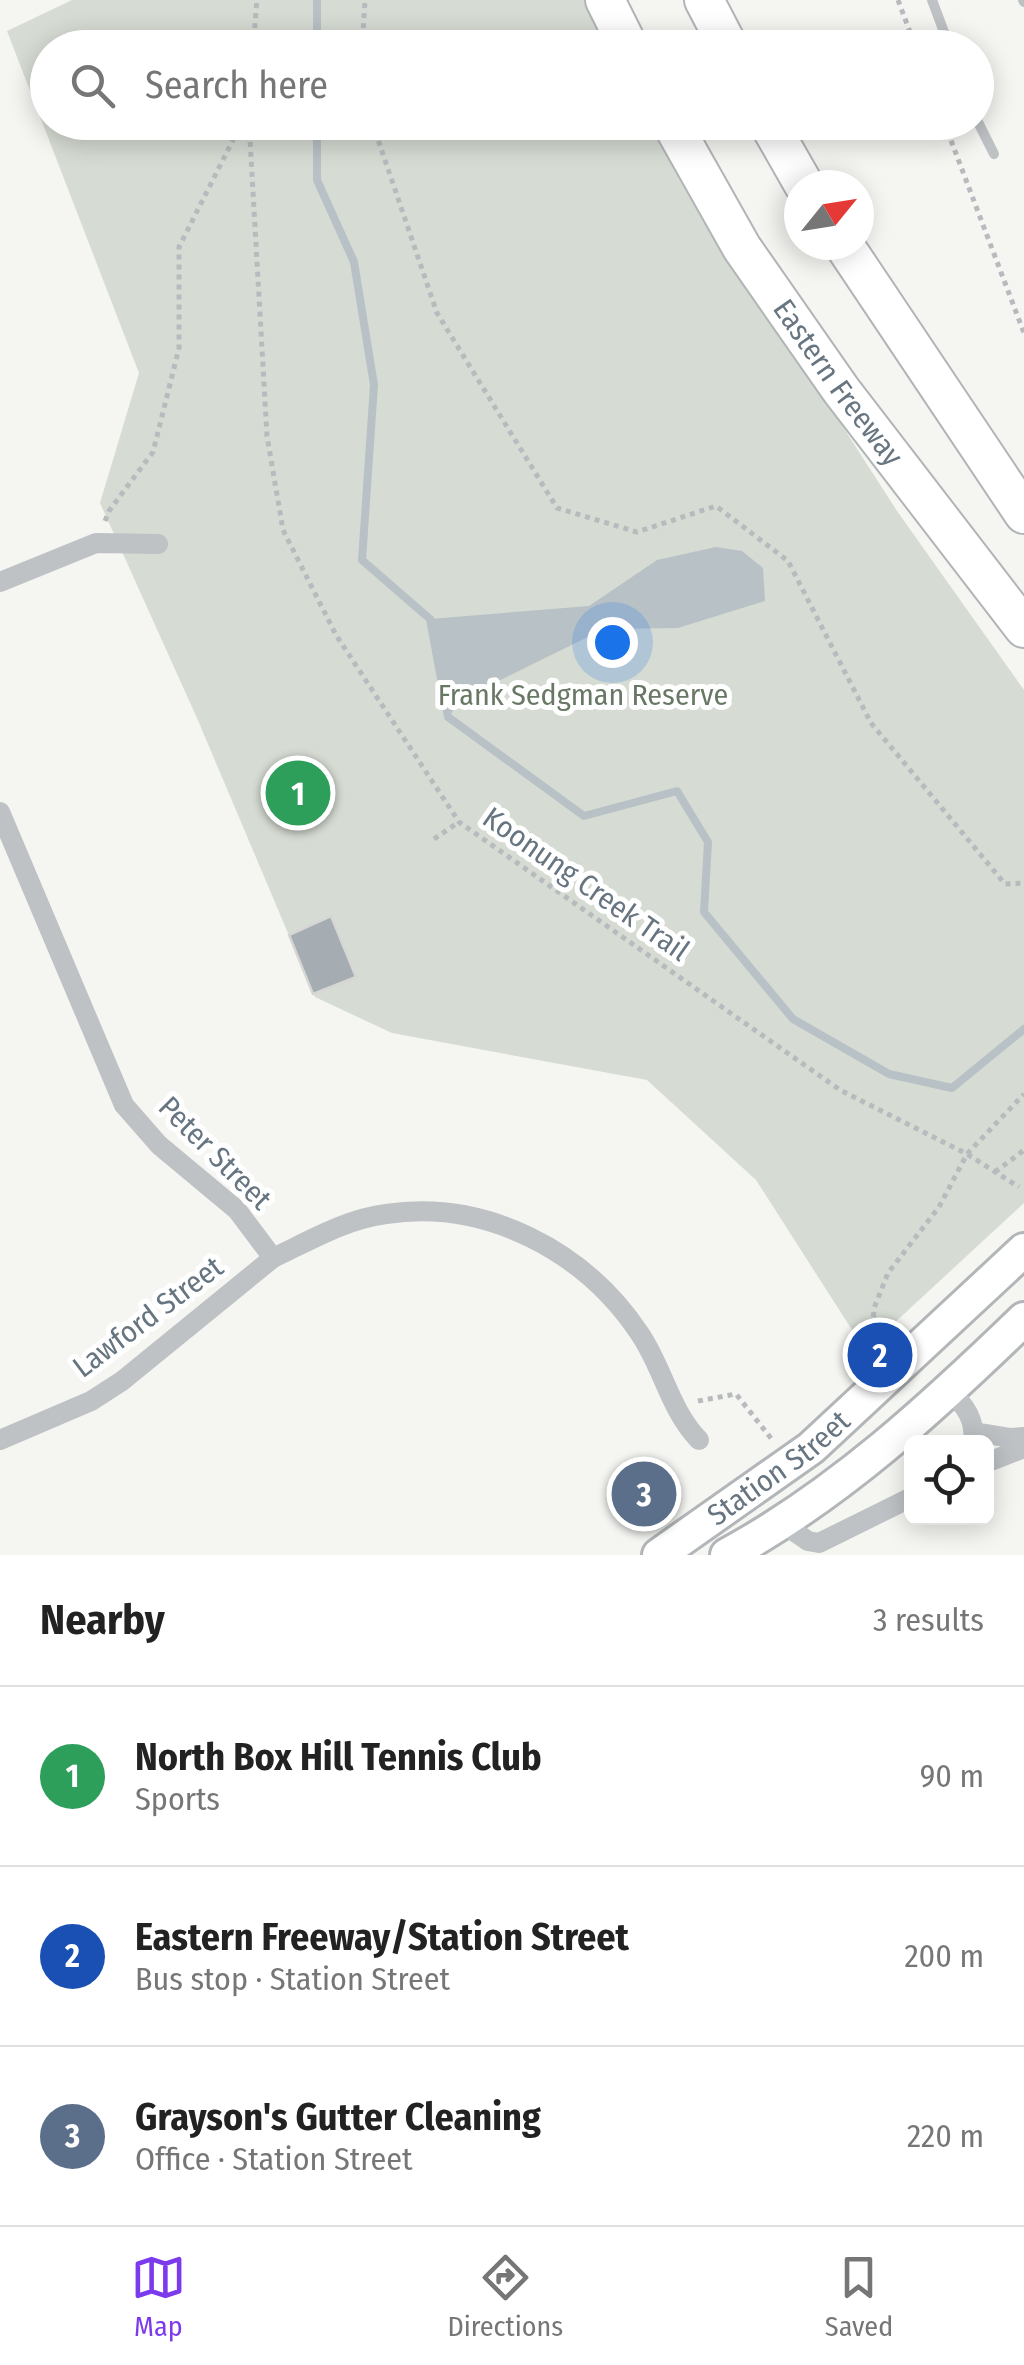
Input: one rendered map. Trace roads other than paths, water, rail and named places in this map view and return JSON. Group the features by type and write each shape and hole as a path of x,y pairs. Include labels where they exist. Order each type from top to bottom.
{"highway":[{"path":"605,0 620,30"},
{"path":"704,0 720,30"},
{"name":"Eastern Freeway","path":"682,140 742,248 840,390 1024,628"},
{"path":"778,140 795,170"},
{"path":"854,260 1024,514"}],"main road":[{"name":"Station Street","path":"660,1555 778,1457 811,1448 1024,1250"},
{"name":"Station Street","path":"727,1555 782,1523 859,1468 949,1392 1024,1320"},
{"path":"811,1448 871,1420 906,1396 924,1389 949,1392"},
{"path":"778,1457 776,1508 782,1523"}],"street":[{"path":"0,582 96,543 158,544"},
{"name":"Peter Street","path":"0,812 124,1105 159,1145 237,1210 273,1258"},
{"path":"273,1258 334,1229 383,1214 451,1213 523,1232 587,1274 621,1310 646,1345 687,1427 699,1440"},
{"name":"Lawford Street","path":"0,1440 91,1401 122,1381 273,1258"},
{"path":"949,1392 962,1401 973,1435"},
{"path":"994,1438 1024,1437"},
{"path":"994,1460 1024,1448"},
{"name":"Station Street","path":"782,1523 820,1549 904,1501"}],"lane":[{"path":"932,0 943,30"},
{"path":"987,140 994,154"}],"waterway":[{"path":"317,0 317,30"},
{"path":"317,140 317,180 354,262 374,385 362,560 430,619 448,717 584,816 677,791 708,842 704,912 793,1019 889,1074 952,1088 1024,1029"}],"place":[{"name":"North Box Hill Tennis Club","path":"298,793"},
{"name":"Eastern Freeway/Station Street","path":"880,1355"},
{"name":"Grayson's Gutter Cleaning","path":"644,1494"}],"park label":[{"name":"Frank Sedgman Reserve","path":"583,695"}]}
